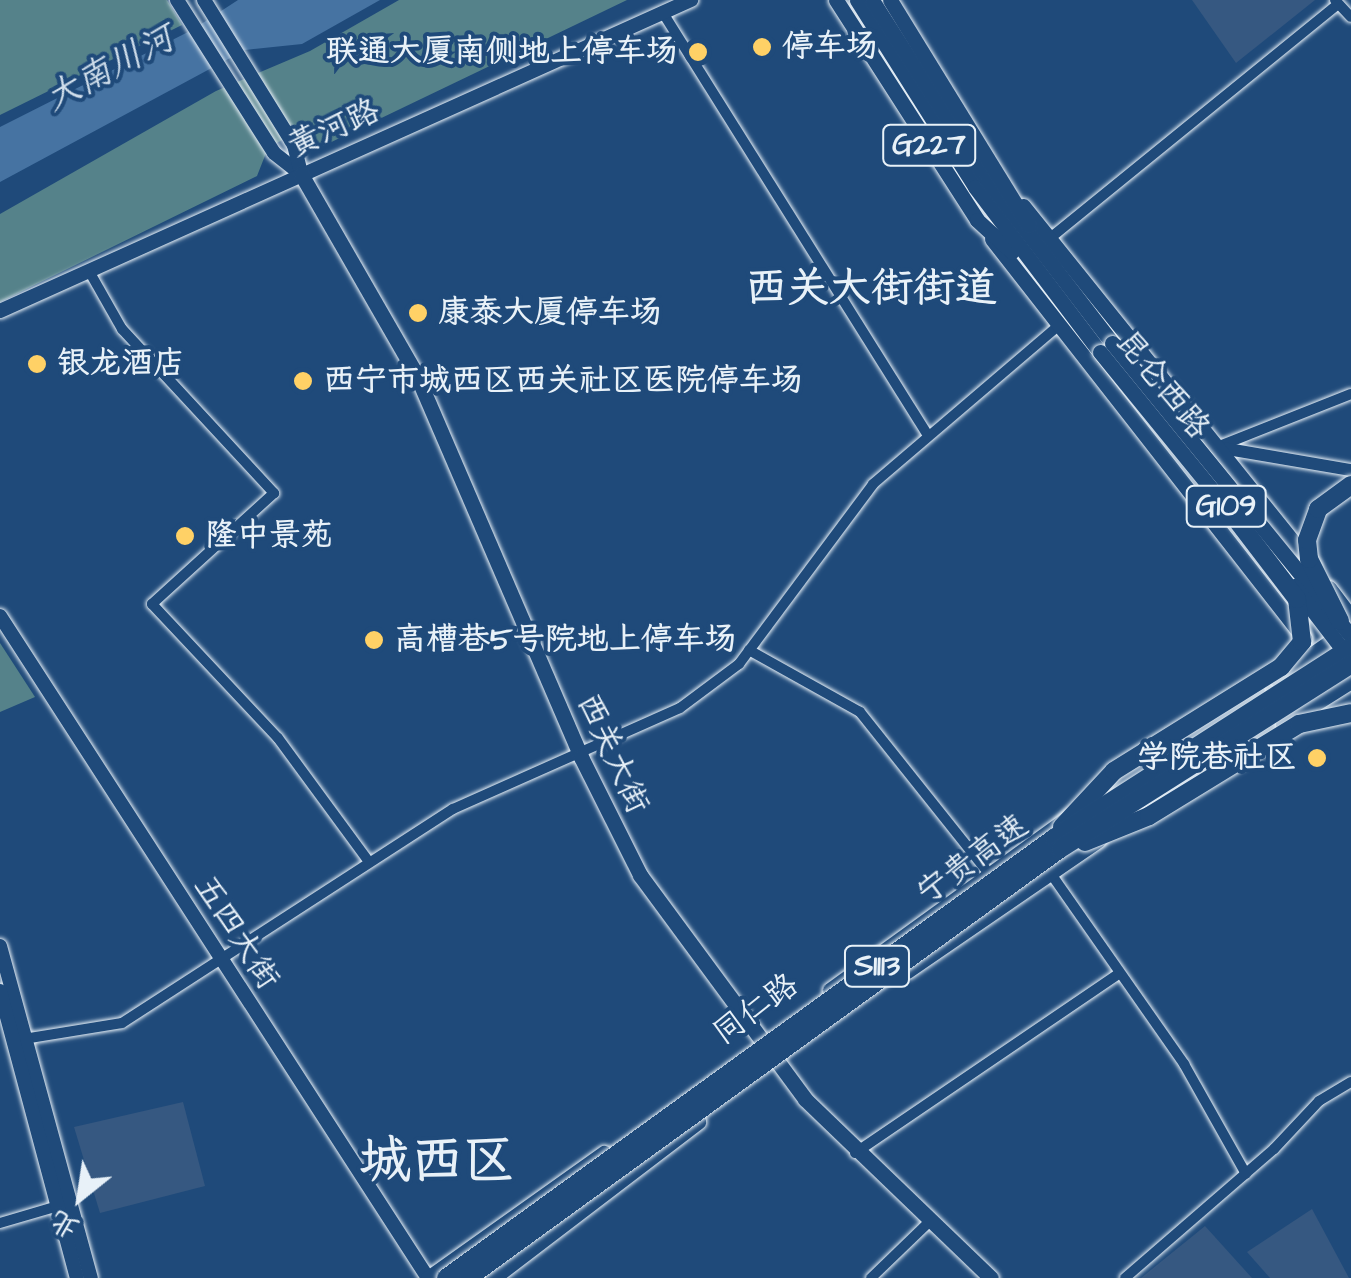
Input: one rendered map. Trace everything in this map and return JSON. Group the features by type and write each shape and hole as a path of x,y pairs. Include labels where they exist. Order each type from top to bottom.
{"highway":[{"path":"1348,625 1309,559 1307,540 1318,509 1351,485"},
{"path":"1057,844 1114,771 1281,667 1302,642 1297,599 1219,498"},
{"name":"宁贵高速","path":"446,1278 1057,844 1351,647"},
{"name":"宁贵高速","path":"468,1278 1057,844 1351,662"},
{"path":"1057,844 1149,816 1299,724 1351,713"}],"main road":[{"name":"西关大街","path":"177,0 274,153 301,174"},
{"name":"黄河路","path":"0,311 691,0"},
{"name":"G109","path":"857,0 981,183"},
{"name":"G109","path":"872,0 981,183"},
{"name":"G227","path":"890,0 1013,194 1042,270"},
{"name":"G227","path":"836,1 977,220 1042,270"},
{"name":"西关大街","path":"205,2 294,146 301,174 417,376 581,756 640,875 775,1063 855,1152 991,1278"},
{"name":"昆仑西路","path":"981,183 1042,270 1111,342 1348,625"},
{"path":"1013,194 1049,239 1111,342 1216,447 1348,625"},
{"path":"977,220 1315,653 1346,684 1351,705"},
{"path":"1042,270 1104,383"},
{"name":"昆仑西路","path":"1111,342 1219,498 1351,662"},
{"name":"五四大街","path":"0,616 428,1278"},
{"name":"同仁路","path":"428,1278 759,1043 987,872 1315,653 1348,625"},
{"name":"同仁路","path":"493,1278 775,1063 1049,871 1346,684"},
{"path":"0,946 91,1278"},
{"path":"0,991 77,1278"}],"street":[{"path":"1049,239 1337,2 1351,17"},
{"path":"662,13 927,434"},
{"path":"90,272 122,329 274,493 152,604 278,738 369,862"},
{"path":"24,1040 122,1022 452,809 581,756 680,708 749,650 873,484 1058,326"},
{"path":"1216,447 1351,394"},
{"path":"1216,447 1351,470"},
{"path":"749,650 860,712 987,872"},
{"path":"1049,871 1184,1064 1246,1174"},
{"path":"855,1152 1118,974"},
{"path":"1125,1278 1246,1174 1319,1101 1351,1082"},
{"path":"0,1223 58,1206"},
{"path":"871,1278 930,1221"}],"shaded area":[{"path":"238,0 380,0 302,44 245,50 0,182 0,127 192,30"},
{"path":"1192,0 1315,0 1236,63"},
{"path":"183,1102 205,1186 100,1213 74,1127"},
{"path":"1312,1209 1349,1278 1270,1278 1247,1252"},
{"path":"1205,1226 1252,1278 1141,1278"}],"green space":[{"path":"0,0 167,0 182,25 0,115"},
{"path":"399,0 627,0 321,147 291,135 268,148 257,176 0,302 0,214 216,91 310,51"},
{"path":"0,643 35,697 0,712"}],"place":[{"name":"停车场","path":"762,47"},
{"name":"联通大厦南侧地上停车场","path":"698,52"},
{"name":"康泰大厦停车场","path":"418,313"},
{"name":"银龙酒店","path":"37,364"},
{"name":"西宁市城西区西关社区医院停车场","path":"303,381"},
{"name":"隆中景苑","path":"185,536"},
{"name":"高槽巷5号院地上停车场","path":"374,640"},
{"name":"学院巷社区","path":"1317,758"}],"district":[{"name":"西关大街街道","path":"871,289"},
{"name":"城西区","path":"437,1163"}],"water label":[{"name":"大南川河","path":"110,69"}]}
